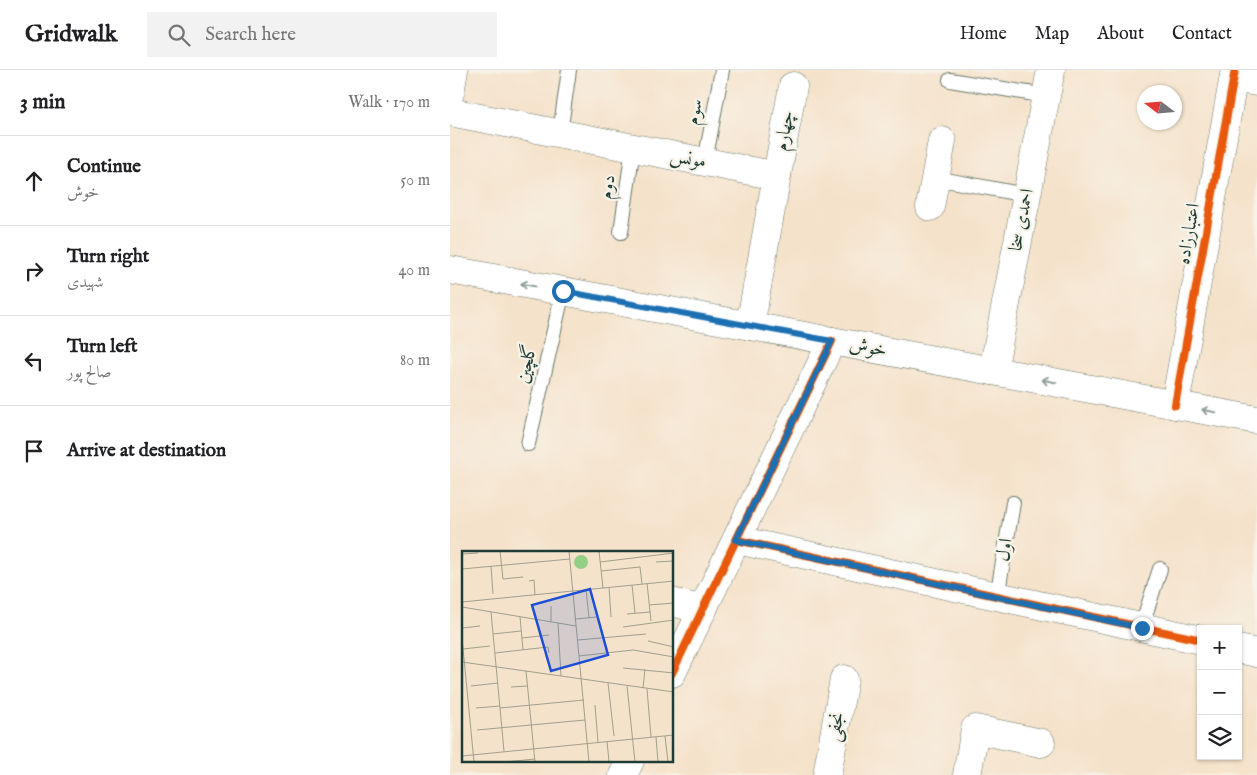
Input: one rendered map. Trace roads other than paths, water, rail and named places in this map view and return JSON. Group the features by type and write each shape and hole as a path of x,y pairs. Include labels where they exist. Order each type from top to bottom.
{"street":[{"path":"450,93 454,70"},
{"name":"اعتبارزاده","path":"1175,404 1242,77"},
{"name":"احمدی سخا","path":"993,370 1048,83"},
{"name":"چهارم","path":"777,176 793,86"},
{"name":"مونس","path":"450,112 777,176"},
{"path":"930,207 942,141"},
{"path":"750,326 777,176"},
{"name":"خوش","path":"450,270 1257,420"},
{"path":"674,669 832,341"},
{"path":"736,540 1197,639"},
{"path":"674,603 703,610"},
{"path":"1242,649 1257,653"},
{"name":"نجفی","path":"827,775 844,679"},
{"path":"967,775 975,728 1041,743"},
{"path":"623,775 630,762"}],"lane":[{"path":"560,133 569,70"},
{"name":"سوم","path":"705,162 722,70"},
{"path":"950,80 1048,83"},
{"name":"دوم","path":"621,232 633,148"},
{"path":"935,178 1026,195"},
{"name":"گلچین","path":"528,444 563,291"},
{"name":"اول","path":"998,596 1014,503"},
{"path":"1142,628 1160,569"}]}
